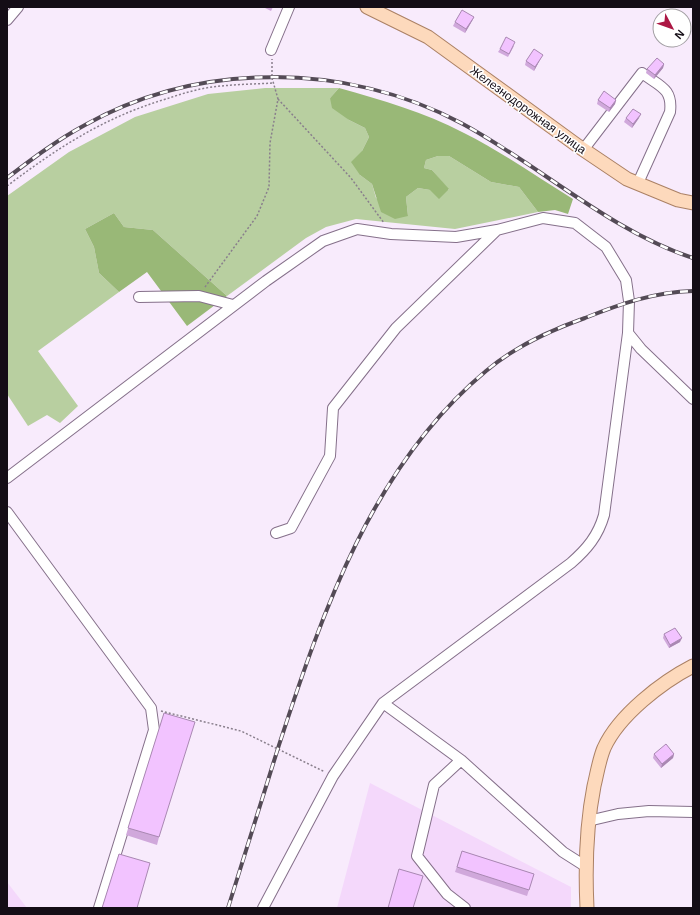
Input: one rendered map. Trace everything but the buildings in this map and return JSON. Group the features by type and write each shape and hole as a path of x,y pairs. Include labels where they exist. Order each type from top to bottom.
{"main road":[{"name":"Железнодорожная улица","path":"367,7 428,37 583,150 627,179 678,200 693,203"},
{"path":"587,908 585,866 588,821 597,769 604,747 619,725 642,701 693,666"}],"street":[{"path":"7,20 18,7"},
{"path":"271,50 288,7"},
{"path":"583,150 642,73 668,92 672,100 670,112 638,184"},
{"path":"7,478 234,305 323,241 357,229 391,234 456,237 497,230 543,218 575,223 606,247 626,280 629,301 628,333 604,516 600,530 589,547 571,563 383,704 333,776 263,908"},
{"path":"276,533 291,528 330,456 333,408 396,328 497,230"},
{"path":"139,297 199,296 234,305"},
{"path":"628,333 641,349 693,399"},
{"path":"7,512 151,708 154,730 99,908"},
{"path":"383,704 461,760 563,852 585,866"},
{"path":"461,760 434,785 417,856 447,894 465,908"},
{"path":"588,821 618,814 649,811 693,812"}],"path":[{"path":"199,296 257,216 269,187 270,143 278,99 274,84 271,50"},
{"path":"7,186 88,130 137,108 183,93 221,86 274,84"},
{"path":"278,99 351,178 391,234"},
{"path":"151,708 241,731 333,776"}],"shaded area":[{"path":"370,783 571,887 571,908 337,908"},
{"path":"7,882 27,908 7,908"}],"green space":[{"path":"265,88 339,88 330,98 349,120 365,128 369,137 362,151 360,175 372,184 376,198 408,216 406,197 418,188 430,190 449,190 432,170 424,168 426,160 438,156 449,156 491,182 519,187 538,212 455,229 356,219 326,227 306,238 227,296 153,230 124,227 114,213 85,229 94,247 99,273 119,292 38,351 78,406 60,423 47,415 28,426 7,394 7,196 69,152 135,117 208,94"},
{"path":"339,88 418,113 478,140 573,199 568,214 555,210 538,212 519,187 491,182 449,156 438,156 426,160 424,168 432,170 449,189 439,199 430,190 418,188 406,197 408,216 395,219 381,212 372,184 360,175 351,162 362,151 369,137 365,128 349,120 332,108 330,98"},
{"path":"114,213 124,227 153,230 227,296 187,326 147,272 119,292 99,273 94,247 85,229"}],"railway":[{"path":"7,178 55,143 85,125 129,104 176,89 224,80 273,77 322,80 370,89 417,103 461,123 490,139 603,214 662,246 693,258"},
{"path":"228,908 296,694 334,592 382,495 412,450 446,409 486,371 520,347 559,328 624,304 651,296 693,291"}]}
